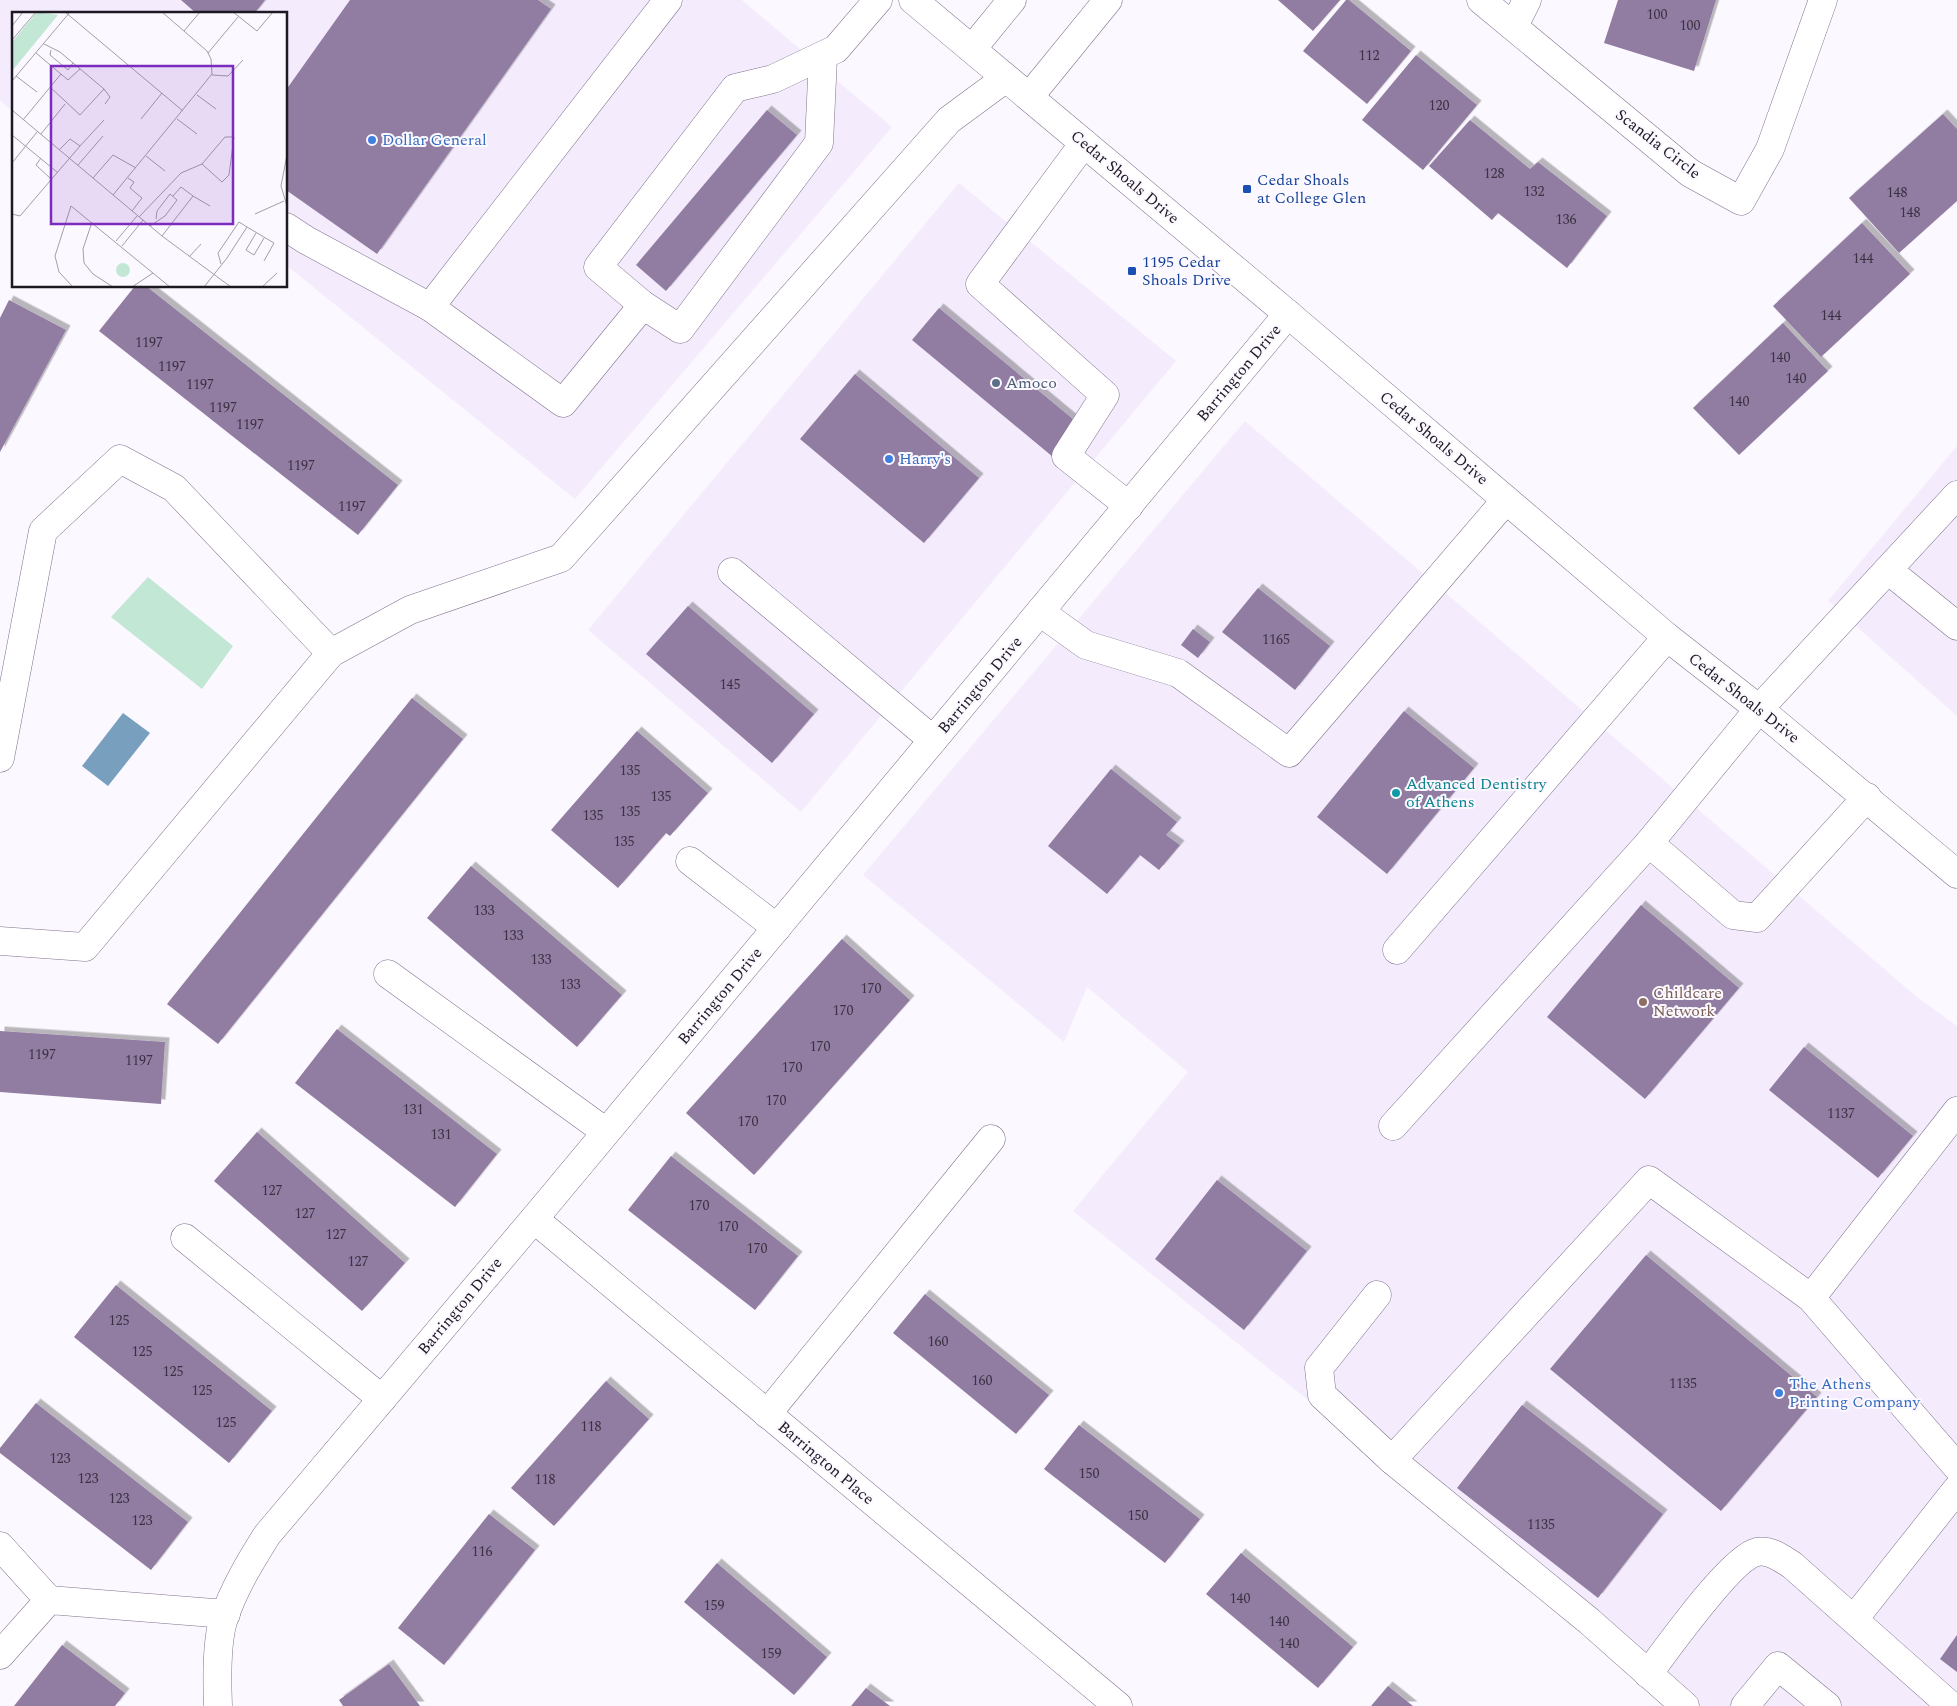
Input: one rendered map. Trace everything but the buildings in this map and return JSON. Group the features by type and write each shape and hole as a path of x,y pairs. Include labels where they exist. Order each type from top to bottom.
{"street":[{"path":"430,307 668,0"},
{"path":"822,56 819,142 680,329 643,306 598,267 735,88 773,79 836,49 878,0"},
{"name":"Cedar Shoals Drive","path":"913,0 1288,314 1667,637 1759,709 1957,874"},
{"path":"972,49 1012,0"},
{"path":"1029,97 1108,0"},
{"name":"Scandia Circle","path":"1481,0 1690,173 1741,201 1770,149 1823,0"},
{"path":"1514,26 1527,0"},
{"path":"0,941 86,947 331,653 410,610 561,558 949,120 1006,78"},
{"path":"1084,143 980,284 1104,396 1066,456 1129,506"},
{"path":"288,228 306,240 430,307 563,403 643,306"},
{"name":"Barrington Drive","path":"218,1706 216,1674 223,1622 241,1578 267,1534 534,1219 1288,314"},
{"path":"0,758 43,531 120,458 174,488 331,653"},
{"path":"1392,1126 1649,843 1759,709 1957,495"},
{"path":"1040,612 1086,645 1178,673 1288,753 1506,500"},
{"path":"1888,570 1957,626"},
{"path":"732,572 933,740"},
{"path":"1398,950 1667,637"},
{"path":"1649,843 1733,915 1757,918 1867,798"},
{"path":"690,861 776,928"},
{"path":"388,974 606,1132"},
{"path":"1811,1298 1957,1111"},
{"path":"767,1414 991,1139"},
{"path":"1392,1460 1649,1180 1811,1298 1957,1467"},
{"name":"Barrington Place","path":"534,1219 1118,1706"},
{"path":"185,1238 382,1398"},
{"path":"1377,1295 1319,1368 1322,1395 1392,1460 1589,1621 1685,1706"},
{"path":"1854,1619 1957,1489"},
{"path":"0,1546 49,1600 226,1614"},
{"path":"1648,1674 1677,1634 1719,1584 1746,1556 1759,1551 1773,1553 1792,1565 1951,1706"},
{"path":"0,1655 49,1600"},
{"path":"1745,1706 1778,1666 1827,1706"}],"shaded area":[{"path":"0,0 742,0 892,127 575,499 288,267 288,12 12,12 12,110 0,101"},
{"path":"959,183 1176,361 801,812 588,630"},
{"path":"1245,421 1917,997 1957,1026 1957,1706 1688,1706 1073,1211 1188,1072 1087,987 1064,1042 863,875"},
{"path":"1957,446 1957,716 1828,601"}],"green space":[{"path":"148,577 233,646 202,689 111,617"}],"water":[{"path":"123,713 150,733 108,786 82,766"}],"place":[{"name":"Dollar General","path":"372,140"},
{"name":"Cedar Shoals at College Glen","path":"1247,189"},
{"name":"1195 Cedar Shoals Drive","path":"1132,271"},
{"name":"Amoco","path":"996,383"},
{"name":"Harry's","path":"889,459"},
{"name":"Advanced Dentistry of Athens","path":"1396,793"},
{"name":"Childcare Network","path":"1643,1002"},
{"name":"The Athens Printing Company","path":"1779,1393"}]}
